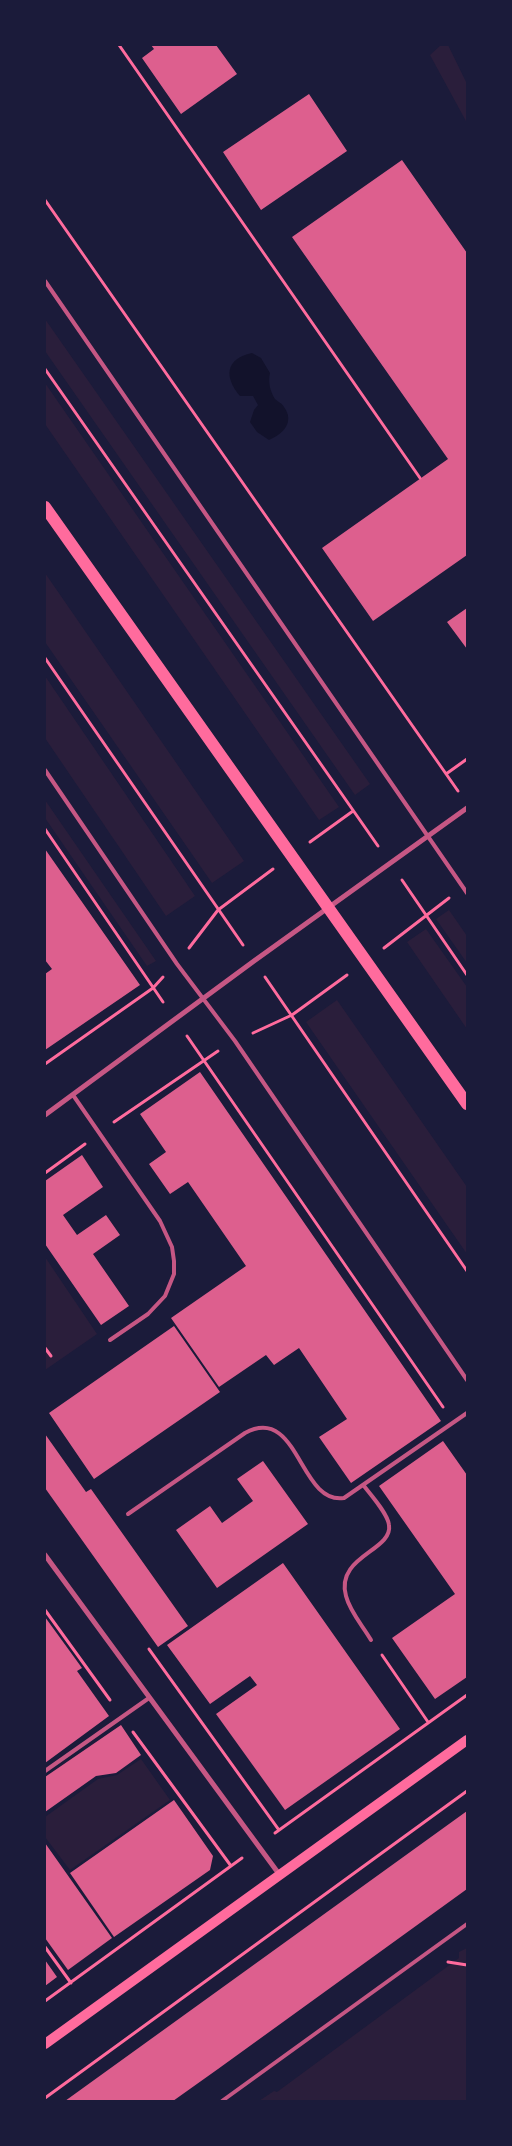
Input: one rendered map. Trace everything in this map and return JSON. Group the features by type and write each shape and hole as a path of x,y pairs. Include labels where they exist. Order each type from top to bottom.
{"main road":[{"path":"45,507 467,1104"},
{"path":"45,2044 467,1740"}],"street":[{"path":"45,1115 203,998 467,808"},
{"path":"45,1555 279,1874"}],"lane":[{"path":"45,281 467,893"},
{"path":"45,770 178,964 235,1041 467,1380"},
{"path":"73,1095 160,1221 172,1247 174,1274 165,1296 148,1314 110,1340"},
{"path":"128,1514 245,1433 261,1427 269,1428 282,1437 318,1487 327,1496 338,1499 344,1498 467,1413"},
{"path":"364,1486 388,1520 390,1527 388,1535 383,1541 353,1564 345,1584 349,1604 371,1640"},
{"path":"45,1771 149,1698"},
{"path":"222,2101 467,1924"}],"path":[{"path":"120,45 420,478"},
{"path":"45,200 462,796"},
{"path":"45,369 467,975"},
{"path":"446,774 467,760"},
{"path":"45,1064 153,988 178,964 218,910 353,811"},
{"path":"45,829 153,988"},
{"path":"45,1173 204,1059 454,1423"},
{"path":"45,1348 51,1356"},
{"path":"45,1610 231,1866 45,2001"},
{"path":"371,1640 428,1722"},
{"path":"149,1649 279,1830 467,1695"},
{"path":"45,2098 467,1791"},
{"path":"45,1947 70,1983"}],"shaded area":[{"path":"441,45 448,45 467,84 467,123 430,55"},
{"path":"45,319 370,784 355,795 45,351"},
{"path":"252,353 261,358 270,373 269,383 272,393 287,412 288,422 286,427 269,440 257,432 250,422 258,405 253,396 240,396 231,382 230,370 232,364 243,356"},
{"path":"45,383 339,807 319,820 45,424"},
{"path":"45,573 244,861 212,883 45,642"},
{"path":"45,676 195,896 166,916 45,738"},
{"path":"45,800 156,961 147,966 45,818"},
{"path":"449,910 467,936 467,963 436,919"},
{"path":"426,929 467,987 467,1029 407,942"},
{"path":"337,1000 467,1187 467,1254 306,1022"},
{"path":"45,1257 97,1334 45,1370"},
{"path":"141,1759 170,1800 70,1870 45,1837 45,1817 98,1779 117,1775"},
{"path":"467,1948 467,2101 259,2101 274,2091 277,2092 459,1958 459,1952"}],"building":[{"path":"151,45 216,45 237,74 181,114 142,58 154,49"},
{"path":"309,94 347,151 261,210 223,152"},
{"path":"402,160 467,253 467,555 373,621 322,548 448,459 292,237"},
{"path":"467,608 467,649 447,622"},
{"path":"45,849 140,985 45,1050 45,974 52,969 45,960"},
{"path":"200,1072 441,1421 351,1483 319,1437 347,1419 299,1348 274,1365 266,1355 219,1387 171,1318 246,1266 188,1182 170,1194 149,1164 166,1152 140,1114"},
{"path":"82,1155 103,1187 63,1215 77,1235 106,1215 120,1235 93,1254 129,1306 101,1325 45,1244 45,1181"},
{"path":"174,1326 220,1392 94,1479 49,1413"},
{"path":"45,1434 86,1492 91,1489 188,1626 158,1647 45,1488"},
{"path":"443,1441 467,1475 467,1677 435,1699 392,1638 455,1594 379,1486"},
{"path":"263,1461 308,1524 217,1588 176,1530 210,1506 222,1523 253,1501 237,1479"},
{"path":"283,1563 400,1729 285,1810 216,1714 257,1685 250,1676 210,1704 167,1645"},
{"path":"45,1617 82,1668 77,1671 109,1716 45,1763"},
{"path":"121,1725 141,1755 116,1773 96,1776 45,1812 45,1777"},
{"path":"174,1800 213,1856 210,1870 114,1937 70,1873"},
{"path":"467,1811 467,1889 218,2069 173,2101 65,2101"},
{"path":"45,1843 112,1938 68,1970 45,1938"},
{"path":"45,1960 57,1977 45,1986"}]}
